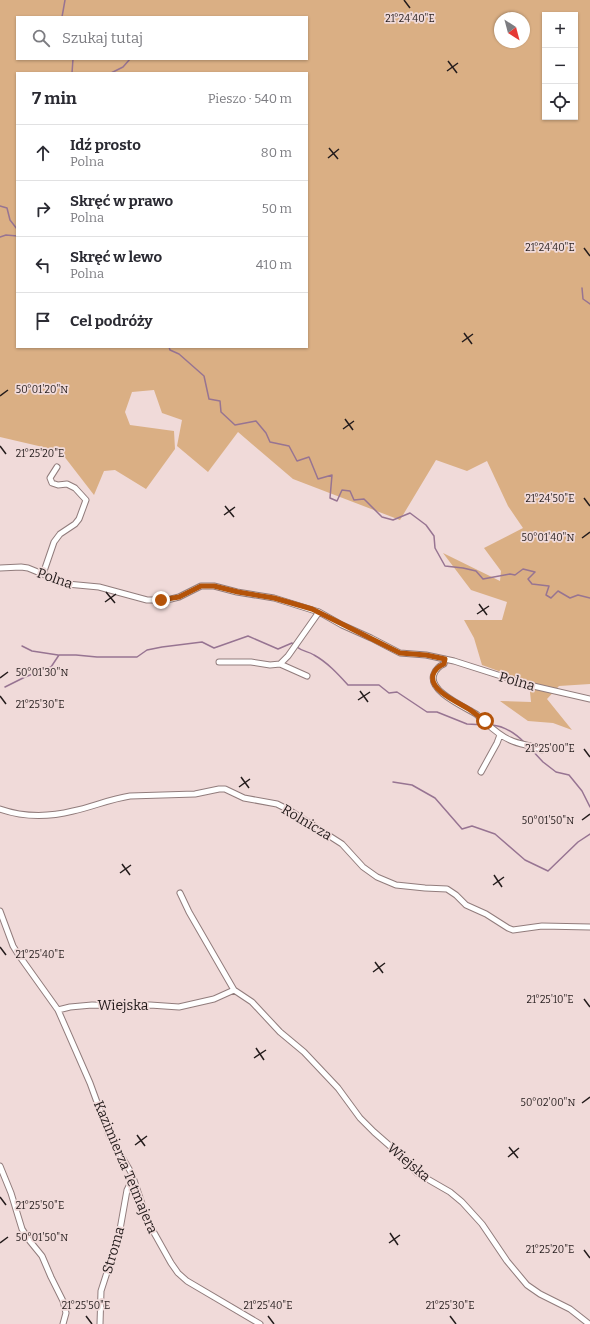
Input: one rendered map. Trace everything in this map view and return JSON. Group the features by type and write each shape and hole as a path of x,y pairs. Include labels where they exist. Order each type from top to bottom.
{"street":[{"path":"43,574 54,542 60,534 75,524 79,519 86,500 75,488 67,484 58,485 52,483 50,478 57,467"},
{"name":"Polna","path":"0,568 21,567 67,584 99,587 147,600 161,600 179,597 201,586 214,586 274,598 319,612 342,625 400,653 426,655 445,659 523,683 590,699"},
{"path":"280,664 288,656 319,612"},
{"path":"445,659 444,664 439,666 434,672 433,677 436,687 454,702 467,708 485,721 500,735 512,741 542,750"},
{"path":"219,662 251,662 270,665 280,664 308,676"},
{"path":"481,772 500,735"},
{"name":"Rolnicza","path":"0,809 19,815 61,814 130,796 195,794 225,789 244,798 277,804 289,810 342,844 363,867 377,877 391,883 408,887 447,889 456,895 466,905 486,914 513,930 542,926 590,927"},
{"name":"Wiejska","path":"180,893 189,912 234,990 252,1002 280,1032 304,1052 338,1088 360,1118 398,1152 417,1173 450,1192 462,1202 482,1224 507,1261 527,1285 540,1294 570,1309 589,1324"},
{"name":"Kazimierza Tetmajera","path":"0,911 13,946 58,1010 90,1083 109,1135 133,1178 150,1226 178,1273 194,1285 260,1324"},
{"name":"Wiejska","path":"58,1010 70,1007 92,1005 150,1005 179,1007 214,999 234,990"},
{"path":"0,1166 11,1193 22,1229 42,1256 64,1305 66,1313 64,1324"},
{"name":"Stroma","path":"100,1324 101,1290 119,1236 127,1190 133,1178"}],"shaded area":[{"path":"0,0 590,0 590,684 559,686 547,699 572,730 553,723 528,721 500,701 531,702 529,682 482,665 474,638 464,620 502,620 507,602 471,590 443,553 500,581 501,571 484,548 523,528 508,506 487,461 467,471 436,460 400,520 293,479 238,432 208,472 177,446 182,420 162,413 154,390 132,392 125,412 130,425 174,431 175,449 146,489 115,470 104,471 94,495 60,451 0,437"}],"waterway":[{"path":"62,16 65,0"},
{"path":"72,72 73,60"},
{"path":"113,72 123,67 129,60"},
{"path":"0,206 7,208 10,220 16,228"},
{"path":"0,237 6,235 16,236"},
{"path":"582,288 583,299 590,304"},
{"path":"169,348 170,350 179,354 204,376 209,399 220,401 221,412 235,425 256,421 266,433 270,442 289,446 297,461 309,457 318,479 332,475 330,498 337,501 342,490 350,491 354,500 364,499 382,517 393,520 410,513 426,525 434,536 435,548 445,566 476,571 483,579 510,574 515,575 523,569 535,572 528,579 532,584 549,586 546,595 551,598 558,591 570,598 578,595 590,598"},
{"path":"5,687 51,667 59,655 137,657 147,650 202,642 214,648 248,636 278,649 292,643 294,645"},
{"path":"22,646 32,651 58,655"},
{"path":"297,647 323,661 348,685 379,685 389,693 397,692 427,712 437,712 467,724 486,725"},
{"path":"492,725 510,731 525,743"},
{"path":"529,747 543,762 556,772 569,775 582,791 590,807"},
{"path":"393,782 412,785 435,798 462,829 472,826 495,834 525,860 548,871 578,842 590,834"}],"route":[{"path":"161,600 179,597 201,586 214,586 274,598 312,609 400,653 426,655 445,659 444,664 439,666 434,672 433,677 436,687 454,702 467,708 485,721"}]}
